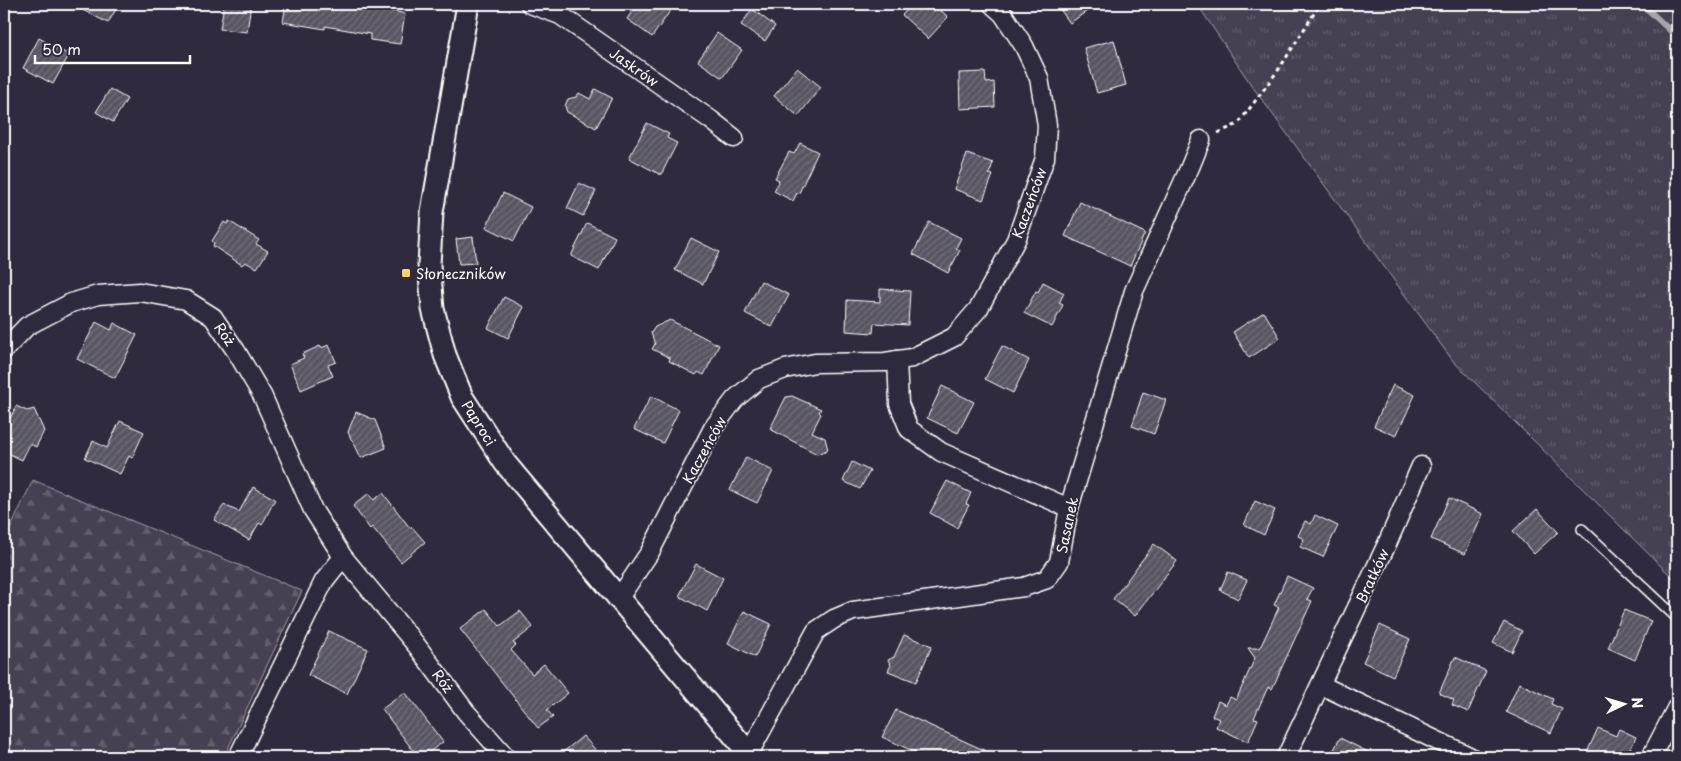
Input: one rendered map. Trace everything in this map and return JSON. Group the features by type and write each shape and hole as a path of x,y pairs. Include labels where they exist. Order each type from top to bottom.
{"street":[{"name":"Paproci","path":"468,4 432,212 429,265 432,309 444,355 462,397 504,463 619,598 749,756"},
{"name":"Jaskrów","path":"530,4 560,15 734,138"},
{"name":"Kaczeńców","path":"619,598 650,552 713,428 735,399 759,379 785,369 815,363 912,358 954,337 979,308 1016,240 1045,158 1047,125 1039,78 1024,46 1003,14 992,4"},
{"name":"Sasanek","path":"749,756 816,632 834,619 853,611 1024,587 1047,579 1059,562 1069,508 1134,291 1201,140"},
{"name":"Róż","path":"4,350 27,326 71,302 98,296 140,292 186,300 213,317 258,388 313,510 343,557 417,646 466,712 506,757"},
{"path":"896,360 899,404 909,429 940,452 1069,508"},
{"name":"Bratków","path":"1286,757 1387,544 1421,466"},
{"path":"238,757 324,581 343,557"},
{"path":"1321,685 1471,757"},
{"path":"1651,757 1677,707"}],"lane":[{"path":"1582,529 1677,618"}],"path":[{"path":"1201,140 1238,124 1279,69 1320,4"}],"green space":[{"path":"1197,4 1677,4 1677,582 1453,361 1252,86"},
{"path":"33,480 302,591 224,757 4,757 4,542"}],"building":[{"path":"71,4 119,4 108,23"},
{"path":"224,4 251,4 247,32 220,29"},
{"path":"286,4 387,4 386,9 405,14 400,44 370,40 370,34 325,26 325,29 283,22"},
{"path":"637,4 675,4 652,37 627,19"},
{"path":"913,4 934,4 948,17 928,39 902,15"},
{"path":"1056,4 1097,4 1070,23"},
{"path":"752,9 775,26 765,41 741,25"},
{"path":"717,33 742,50 722,78 698,61"},
{"path":"39,38 69,55 53,84 23,68"},
{"path":"1114,40 1126,85 1097,93 1084,48"},
{"path":"797,68 821,87 798,116 774,96"},
{"path":"985,72 986,83 994,82 995,107 960,109 959,73"},
{"path":"110,89 127,99 113,122 96,112"},
{"path":"595,89 612,98 596,128 567,112 565,106 568,99 576,97 579,93 590,99"},
{"path":"647,123 669,134 667,138 677,143 661,175 629,158"},
{"path":"800,143 818,152 799,193 797,193 793,201 774,191 779,180 775,178 789,152 794,154"},
{"path":"967,154 993,163 989,174 993,175 983,200 954,189"},
{"path":"579,183 596,191 583,216 567,208"},
{"path":"503,193 531,207 514,241 486,227"},
{"path":"1080,202 1145,233 1130,266 1065,236"},
{"path":"229,221 259,240 256,244 268,251 257,268 245,262 242,265 213,246 214,243 212,241 224,222 227,224"},
{"path":"929,222 961,238 956,248 960,250 948,273 913,254"},
{"path":"587,223 615,237 599,270 571,256"},
{"path":"473,237 476,263 459,264 456,239"},
{"path":"691,238 719,252 703,284 675,270"},
{"path":"761,281 789,295 772,327 745,313"},
{"path":"1043,282 1064,293 1059,303 1063,305 1052,327 1024,313"},
{"path":"880,289 910,291 908,325 874,323 873,333 846,331 847,300 880,302"},
{"path":"504,297 524,307 508,338 488,328"},
{"path":"1264,312 1280,338 1249,358 1233,332"},
{"path":"670,320 719,345 704,375 698,372 696,375 669,361 670,358 652,349 655,344 651,333 655,327"},
{"path":"96,322 111,330 114,323 137,335 115,378 77,359"},
{"path":"329,345 336,362 328,365 333,376 301,390 290,364 304,358 302,354 320,346 321,348"},
{"path":"1002,346 1029,360 1013,393 985,379"},
{"path":"1393,385 1415,395 1396,436 1374,426"},
{"path":"942,386 974,402 958,433 927,418"},
{"path":"1143,392 1166,400 1154,434 1132,426"},
{"path":"651,396 679,410 663,443 634,429"},
{"path":"792,396 821,409 819,412 821,414 812,432 825,438 828,450 817,454 770,429 786,397"},
{"path":"16,406 27,411 34,409 44,431 36,447 30,444 22,460 4,451 4,446 10,434 4,431"},
{"path":"356,412 375,420 386,448 361,458 348,432"},
{"path":"120,421 144,432 132,458 129,456 120,474 85,458 93,441 107,448"},
{"path":"746,457 773,471 757,503 730,490"},
{"path":"852,462 870,471 860,489 843,481"},
{"path":"947,481 971,493 966,504 969,505 957,528 930,513"},
{"path":"253,487 275,499 262,525 259,523 249,540 214,520 224,505 239,512"},
{"path":"369,493 374,500 383,493 410,528 412,527 425,542 401,562 372,527 370,529 353,506"},
{"path":"1449,498 1483,514 1465,554 1431,539"},
{"path":"1255,501 1275,510 1264,535 1244,525"},
{"path":"1537,509 1558,532 1534,554 1513,531"},
{"path":"1315,515 1338,526 1323,557 1300,547 1304,539 1298,536 1305,521 1311,524"},
{"path":"1154,544 1177,561 1135,616 1113,599"},
{"path":"696,564 723,578 707,611 679,596"},
{"path":"1228,572 1247,580 1238,599 1220,590"},
{"path":"1287,576 1313,588 1307,599 1312,601 1272,689 1268,687 1254,718 1258,719 1248,742 1216,727 1219,719 1212,716 1218,701 1226,705 1230,697 1236,700 1255,658 1248,648 1260,648 1279,607 1274,605"},
{"path":"486,609 500,626 520,611 533,627 513,643 516,645 511,650 532,674 544,664 568,693 547,710 553,717 538,728 460,629"},
{"path":"1624,610 1651,621 1635,660 1608,648"},
{"path":"744,611 771,624 755,657 728,643"},
{"path":"1504,622 1522,631 1512,652 1493,643"},
{"path":"1380,625 1410,639 1393,676 1363,662"},
{"path":"329,631 368,649 347,694 308,675"},
{"path":"904,635 932,646 916,682 888,671 891,665 888,660 894,657"},
{"path":"1455,657 1486,671 1468,712 1452,705 1454,700 1439,693"},
{"path":"1519,683 1553,699 1551,704 1562,709 1551,733 1506,712"},
{"path":"405,692 443,742 422,757 418,757 382,709"},
{"path":"896,710 999,757 926,757 882,737"},
{"path":"1598,728 1616,736 1619,729 1636,737 1626,757 1585,757"},
{"path":"583,736 602,757 557,757"},
{"path":"1340,738 1378,757 1330,757"}],"waterway":[{"path":"1642,4 1677,37"}],"place":[{"name":"Słoneczników","path":"406,273"}]}
